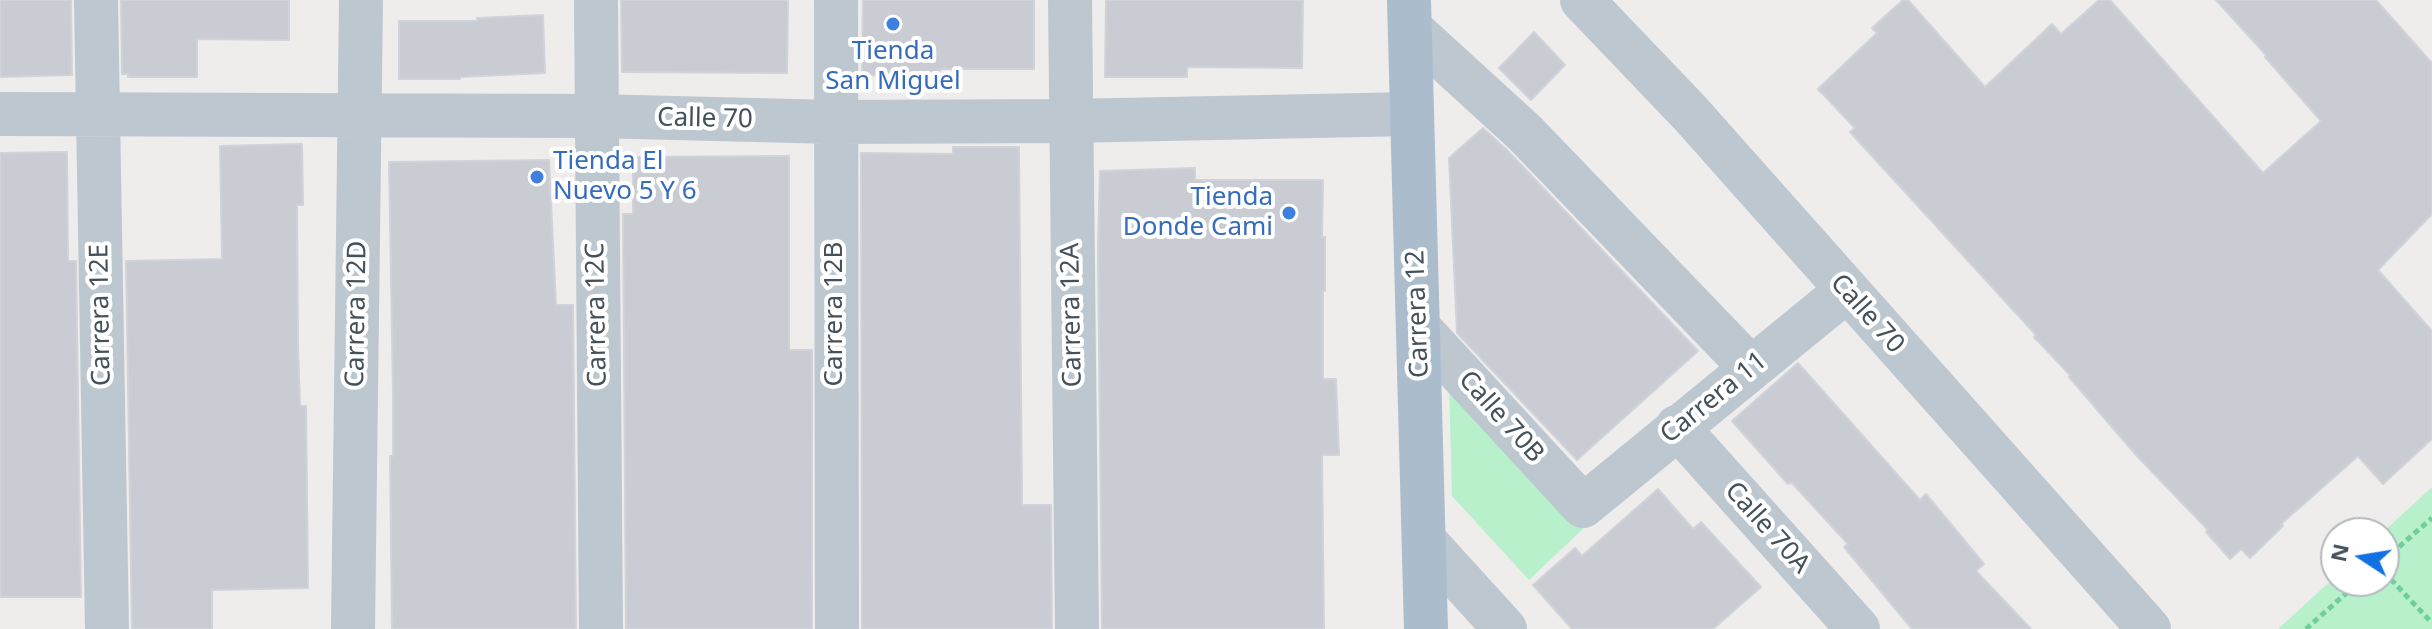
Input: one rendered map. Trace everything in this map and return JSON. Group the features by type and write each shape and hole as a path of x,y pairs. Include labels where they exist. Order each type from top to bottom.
{"main road":[{"name":"Carrera 12","path":"1409,14 1426,629"}],"street":[{"name":"Carrera 12E","path":"96,0 107,629"},
{"name":"Carrera 12D","path":"353,629 361,0"},
{"name":"Carrera 12C","path":"596,0 601,629"},
{"name":"Carrera 12B","path":"836,0 837,629"},
{"name":"Carrera 12A","path":"1070,0 1077,629"},
{"name":"Calle 70","path":"1582,0 1690,113 2149,629"},
{"path":"1409,14 1751,368"},
{"name":"Calle 70","path":"0,114 595,116 834,122 1411,114"},
{"name":"Carrera 11","path":"1583,506 1846,291"},
{"name":"Calle 70B","path":"1419,328 1583,506"},
{"name":"Calle 70A","path":"1677,427 1858,629"},
{"path":"1424,540 1505,629"}],"path":[{"path":"2400,546 2432,518"},
{"path":"2400,589 2432,623"},
{"path":"2306,629 2342,597"}],"green space":[{"path":"1449,382 1585,527 1529,580 1452,496"},
{"path":"2432,487 2432,629 2278,629 2320,591 2320,597 2400,597 2399,517"}],"building":[{"path":"0,0 71,0 72,75 0,77"},
{"path":"121,0 289,0 289,40 197,39 197,77 128,77 128,74 122,74"},
{"path":"621,0 788,0 787,73 622,72"},
{"path":"863,0 1034,0 1034,69 940,69 940,76 862,75"},
{"path":"1106,0 1303,0 1302,68 1187,67 1187,77 1105,77"},
{"path":"1903,0 1908,0 1985,87 2052,24 2061,34 2099,0 2110,0 2263,173 2321,121 2216,0 2376,0 2432,63 2432,214 2378,270 2432,331 2432,439 2383,484 2358,456 2281,524 2283,526 2250,558 2241,549 2230,559 2206,532 2208,530 2136,455 2034,337 2036,335 1850,132 1855,128 1818,89 1877,33 1872,28"},
{"path":"543,15 545,73 460,79 399,79 399,21 477,21 477,18"},
{"path":"1534,32 1565,65 1531,100 1499,68"},
{"path":"1483,128 1698,351 1577,460 1457,333 1449,158"},
{"path":"302,144 303,205 297,205 298,346 300,406 306,406 308,588 212,590 212,629 132,629 126,261 222,259 220,146"},
{"path":"953,147 1019,147 1022,505 1051,505 1052,629 862,629 861,153 953,154"},
{"path":"67,152 68,261 76,261 81,597 0,597 0,153"},
{"path":"789,156 789,350 812,350 812,629 626,629 623,214 633,214 633,157"},
{"path":"549,160 556,305 573,305 576,629 392,629 390,456 393,456 393,393 389,162"},
{"path":"1195,168 1195,180 1323,180 1323,379 1336,379 1339,455 1322,455 1324,629 1102,629 1100,171"},
{"path":"1798,363 1920,500 1926,494 1984,564 1976,571 2031,629 1912,629 1844,547 1848,544 1791,482 1788,484 1732,421"},
{"path":"1658,489 1693,529 1701,522 1761,587 1713,629 1572,629 1533,585 1575,548 1582,556"}],"place":[{"name":"Tienda San Miguel","path":"893,24"},
{"name":"Tienda El Nuevo 5 Y 6","path":"537,177"},
{"name":"Tienda Donde Cami","path":"1289,213"}]}
